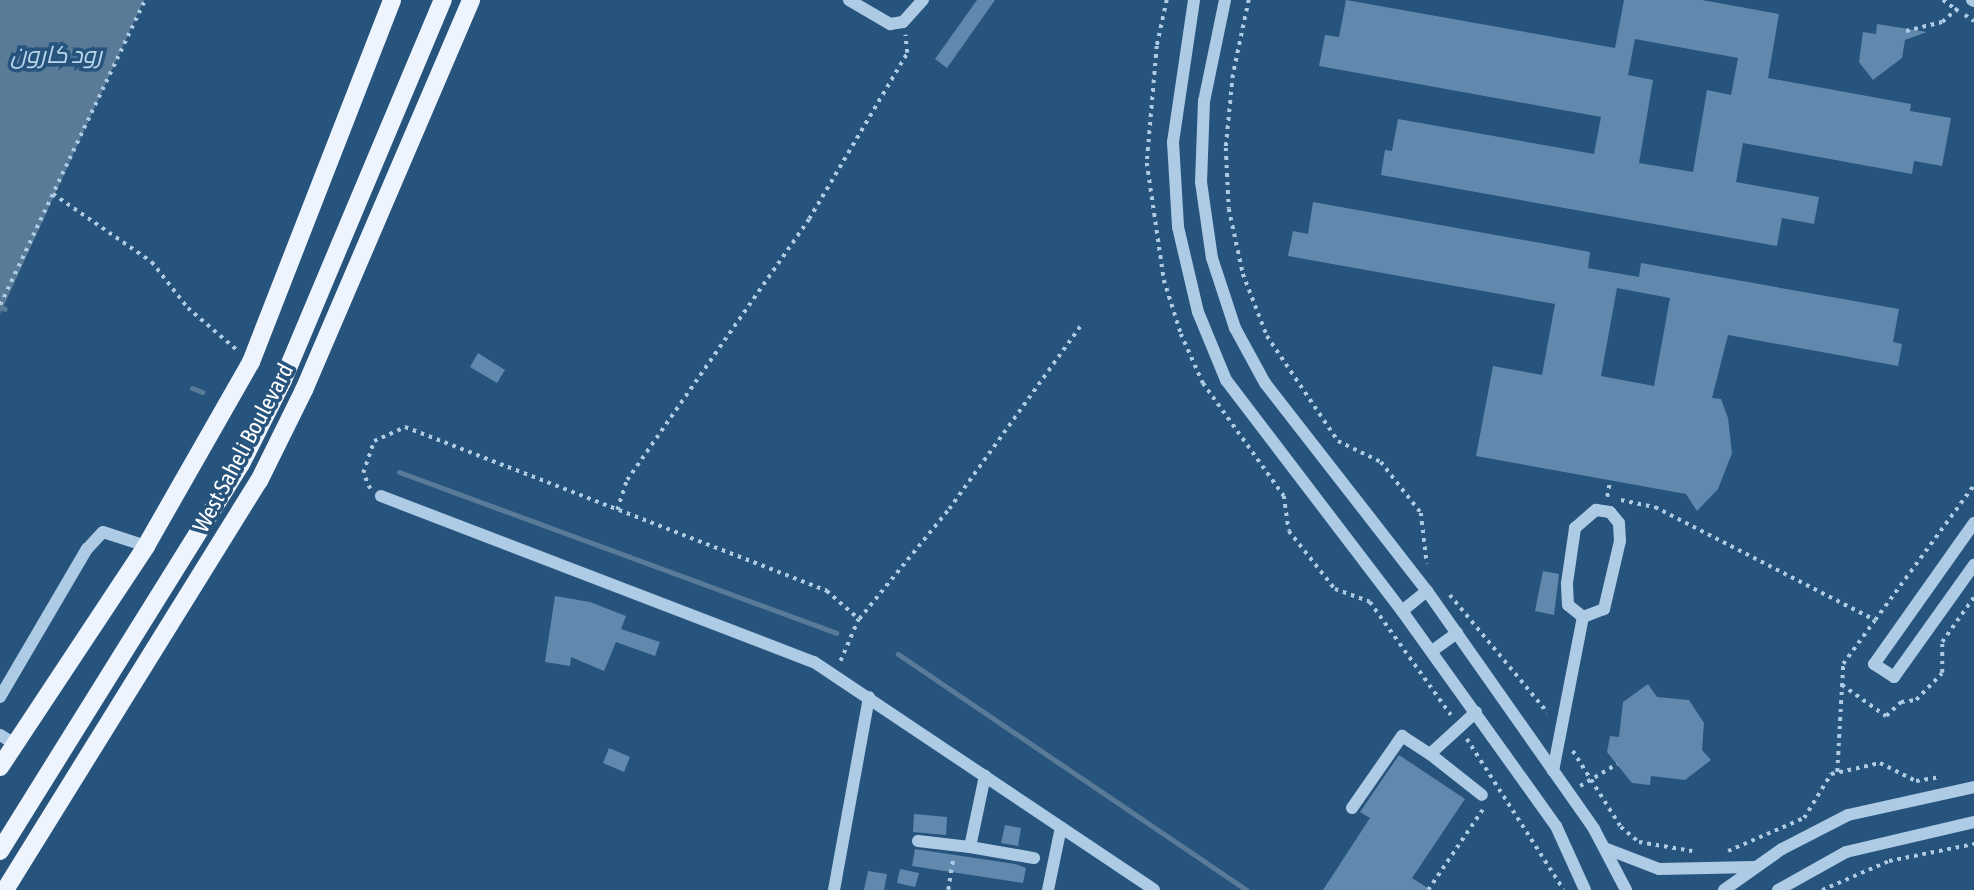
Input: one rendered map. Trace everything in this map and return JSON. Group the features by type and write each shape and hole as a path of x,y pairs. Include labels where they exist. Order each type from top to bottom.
{"main road":[{"name":"West Saheli Boulevard","path":"0,767 8,740 146,546 251,362 392,0"},
{"name":"West Saheli Boulevard","path":"0,851 241,464 283,380 443,0"},
{"name":"West Saheli Boulevard","path":"5,890 259,481 304,390 471,0"}],"lane":[{"path":"849,0 890,24 903,22 923,0"},
{"path":"1194,0 1173,142 1178,227 1198,312 1226,380 1432,651 1556,825 1585,890"},
{"path":"1224,0 1204,101 1201,182 1212,258 1234,328 1265,383 1457,633 1607,849 1626,890"},
{"path":"381,496 758,639 835,675 1154,890"},
{"path":"1604,511 1619,523 1614,584 1604,609 1583,617 1568,605 1575,528 1583,517 1604,511"},
{"path":"1974,523 1874,664 1894,677 1974,565"},
{"path":"0,697 87,549 103,532 146,546"},
{"path":"1402,611 1427,591"},
{"path":"1553,771 1583,617"},
{"path":"1432,651 1457,633"},
{"path":"834,890 869,697"},
{"path":"1430,754 1476,712"},
{"path":"1352,808 1402,736 1430,754 1482,795"},
{"path":"970,847 985,776"},
{"path":"1724,890 1848,815 1974,787"},
{"path":"1779,890 1846,852 1974,822"},
{"path":"1048,890 1061,827"},
{"path":"918,841 1034,858"},
{"path":"1607,849 1659,869 1758,867"}],"path":[{"path":"0,305 145,0"},
{"path":"1249,0 1233,75 1226,148 1229,209 1243,274 1266,336 1338,441 1381,462 1420,513 1427,566 1433,574"},
{"path":"1943,0 1974,21"},
{"path":"1906,30 1942,22 1965,0"},
{"path":"617,509 627,480 809,219 907,52 903,22"},
{"path":"53,194 152,262 188,308 251,362"},
{"path":"835,675 859,619 949,509 1081,325"},
{"path":"381,496 367,488 363,473 370,452 374,441 405,426 827,591 859,619"},
{"path":"1604,511 1610,480"},
{"path":"1719,853 1804,818 1837,772 1843,664 1974,485"},
{"path":"1607,497 1655,507 1875,620"},
{"path":"1448,592 1562,729 1597,797 1621,827 1639,842 1706,852"},
{"path":"1837,772 1880,763 1916,781 1943,776"},
{"path":"1428,890 1484,816 1482,795"},
{"path":"1822,890 1889,861 1974,844"},
{"path":"948,890 955,845"}],"water":[{"name":"رود کارون","path":"0,0 144,0 0,314"}],"building":[{"path":"977,0 995,0 947,68 935,59"},
{"path":"1346,0 1615,48 1624,0 1702,0 1779,14 1768,78 1911,104 1910,111 1951,118 1942,166 1914,161 1912,174 1743,143 1736,182 1819,197 1814,224 1782,218 1777,246 1381,175 1385,150 1392,151 1398,119 1594,154 1601,117 1319,66 1325,35 1339,37","holes":["1635,39 1738,58 1731,95 1707,90 1693,172 1639,163 1653,80 1628,75"]},
{"path":"1877,24 1927,32 1905,40 1902,58 1873,80 1859,62 1863,32 1876,34"},
{"path":"1313,202 1590,252 1588,268 1639,277 1641,263 1899,309 1893,342 1902,344 1898,366 1728,335 1712,398 1721,399 1728,418 1732,453 1718,489 1697,511 1686,494 1476,456 1493,366 1542,375 1555,304 1288,256 1293,231 1308,234","holes":["1617,288 1670,298 1654,386 1601,376"]},
{"path":"478,353 505,370 497,383 470,367"},
{"path":"1543,571 1559,574 1554,615 1535,611"},
{"path":"555,596 590,602 626,616 621,629 660,642 655,656 616,642 604,671 571,657 570,666 545,662"},
{"path":"1648,684 1657,697 1689,700 1704,723 1702,750 1711,760 1685,780 1651,776 1650,785 1632,783 1607,752 1610,736 1619,737 1623,702"},
{"path":"609,748 630,757 624,772 603,763"},
{"path":"1399,755 1465,799 1412,878 1431,890 1323,890 1370,818 1360,812"},
{"path":"914,814 947,817 946,835 913,832"},
{"path":"1005,825 1021,828 1018,846 1001,843"},
{"path":"915,849 1015,864 1026,868 1023,883 912,866"},
{"path":"900,869 919,873 915,887 897,883"},
{"path":"868,871 887,874 884,890 864,890"}],"waterway":[{"path":"0,307 5,309"},
{"path":"192,388 202,392"},
{"path":"399,472 836,633"},
{"path":"898,654 1247,890"}]}
